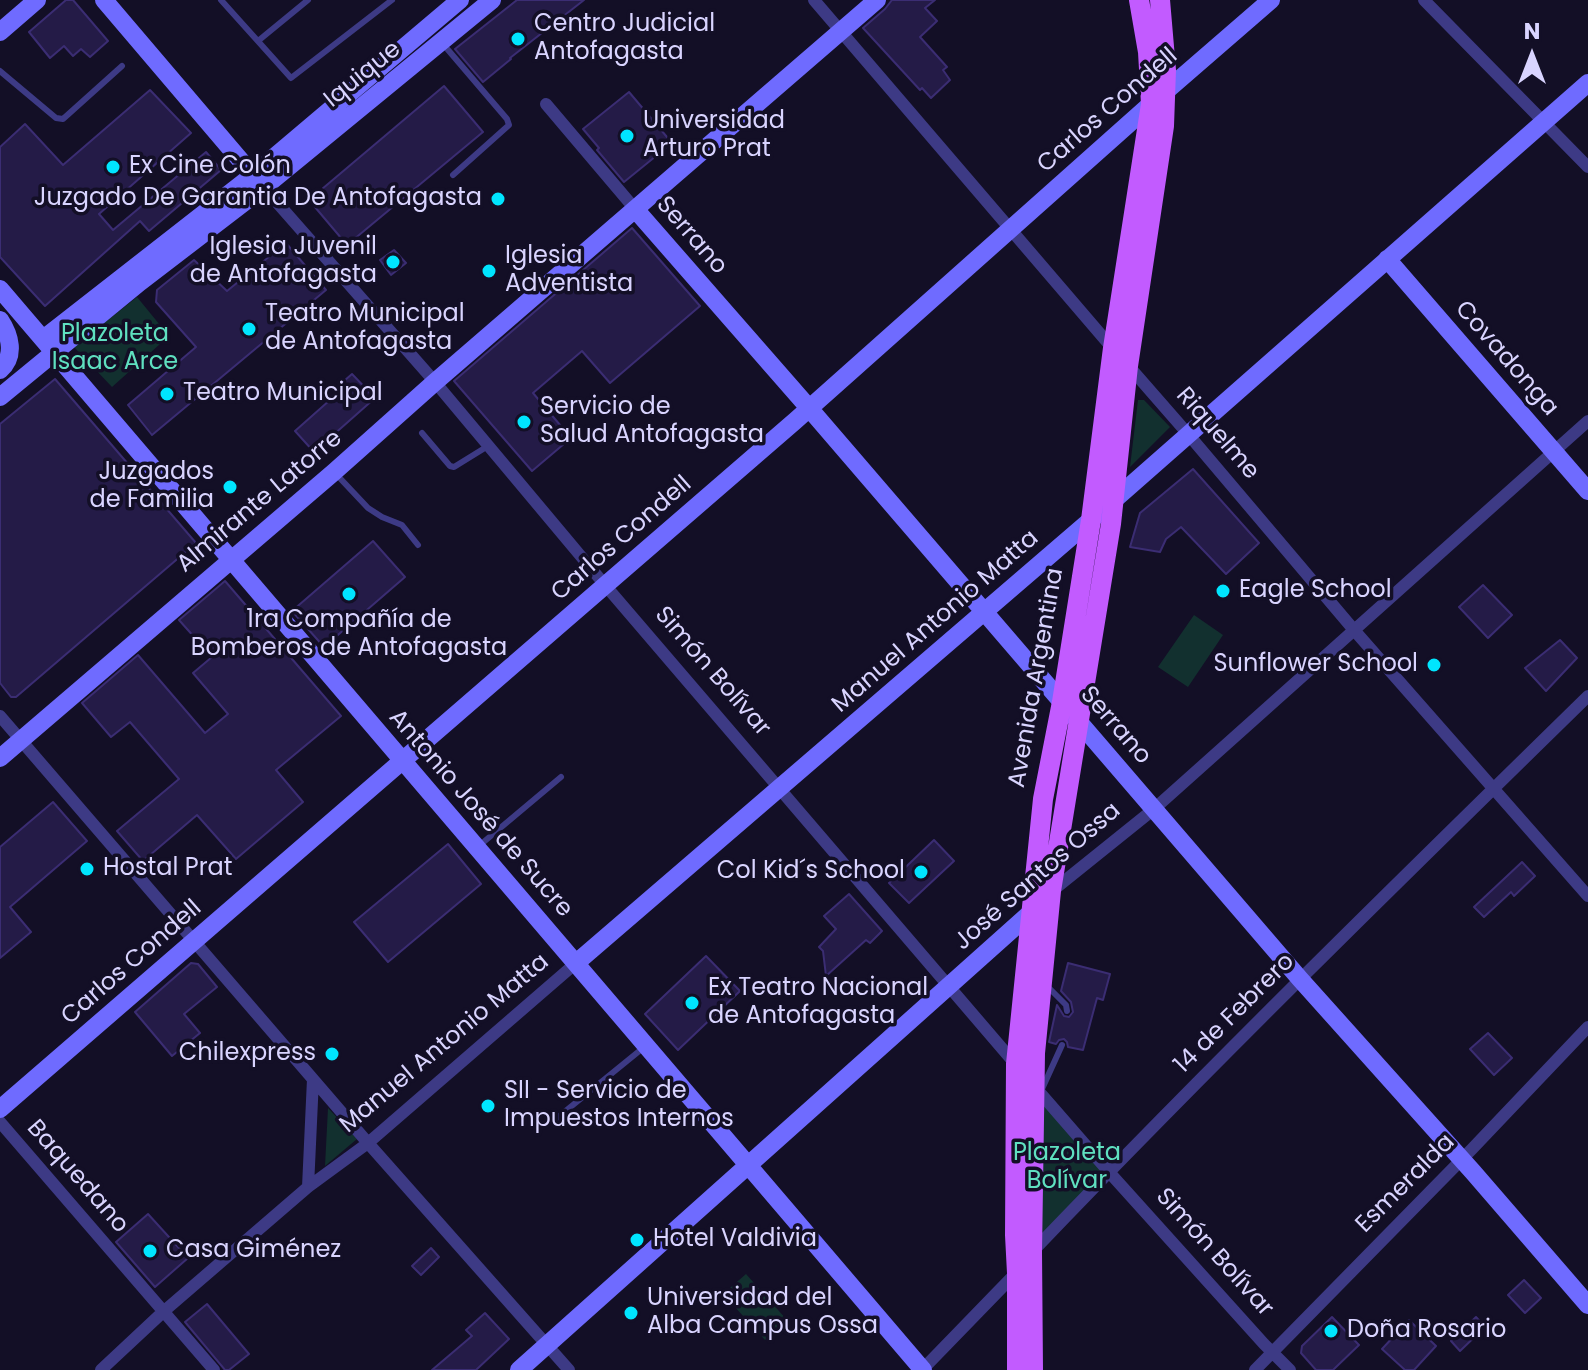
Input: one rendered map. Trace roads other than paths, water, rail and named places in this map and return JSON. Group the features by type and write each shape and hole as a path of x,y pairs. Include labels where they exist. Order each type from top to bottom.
{"main road":[{"name":"Avenida Argentina","path":"1033,1370 1035,1053 1051,891 1114,500 1128,366 1164,126 1139,0"},
{"name":"Avenida Argentina","path":"1017,1370 1016,1064 1043,799 1091,520 1147,118 1158,98 1164,43 1160,0"}],"street":[{"path":"0,32 37,0"},
{"name":"Simón Bolívar","path":"104,0 435,382 1037,1090 1290,1370"},
{"name":"Iquique","path":"258,181 460,0"},
{"name":"Iquique","path":"258,181 492,0"},
{"name":"Riquelme","path":"814,0 1354,630 1588,896"},
{"name":"Almirante Latorre","path":"0,758 877,0"},
{"name":"Carlos Condell","path":"0,1109 809,408 1271,0"},
{"path":"1424,0 1588,167"},
{"name":"Manuel Antonio Matta","path":"101,1370 308,1187 368,1143 985,612 1588,83"},
{"name":"Serrano","path":"546,104 1300,979 1588,1305"},
{"path":"0,397 49,346 140,282 258,181"},
{"name":"Covadonga","path":"1387,259 1588,491"},
{"name":"Antonio José de Sucre","path":"0,289 923,1370"},
{"path":"0,320 8,332 11,349 5,366 0,370"},
{"name":"José Santos Ossa","path":"519,1370 949,987 1051,891 1154,809 1588,421"},
{"name":"14 de Febrero","path":"923,1370 1109,1172 1588,696"},
{"path":"0,716 368,1143 569,1370"},
{"name":"Esmeralda","path":"1255,1370 1588,1027"},
{"name":"Manuel Antonio Matta","path":"308,1187 313,1079"},
{"name":"Baquedano","path":"0,1122 214,1370"}],"lane":[{"path":"221,0 291,78 392,0"},
{"path":"258,41 308,0"},
{"path":"441,41 509,125 453,175"},
{"path":"0,71 56,118 63,119 122,66"},
{"path":"422,433 454,467 488,446"},
{"path":"334,472 368,508 402,525 418,545"},
{"path":"477,848 561,777"},
{"path":"1042,982 1066,1005 1067,1011"},
{"path":"552,1122 646,1045"},
{"path":"1037,1090 1062,1045"}],"place":[{"name":"Centro Judicial Antofagasta","path":"518,39"},
{"name":"Universidad Arturo Prat","path":"627,136"},
{"name":"Ex Cine Colón","path":"113,167"},
{"name":"Juzgado De Garantia De Antofagasta","path":"498,199"},
{"name":"Iglesia Juvenil de Antofagasta","path":"393,262"},
{"name":"Iglesia Adventista","path":"489,271"},
{"name":"Teatro Municipal de Antofagasta","path":"249,329"},
{"name":"Teatro Municipal","path":"167,394"},
{"name":"Servicio de Salud Antofagasta","path":"524,422"},
{"name":"Juzgados de Familia","path":"230,487"},
{"name":"Eagle School","path":"1223,591"},
{"name":"1ra Compañía de Bomberos de Antofagasta","path":"349,594"},
{"name":"Sunflower School","path":"1434,665"},
{"name":"Hostal Prat","path":"87,869"},
{"name":"Col Kid´s School","path":"921,872"},
{"name":"Ex Teatro Nacional de Antofagasta","path":"692,1003"},
{"name":"Chilexpress","path":"332,1054"},
{"name":"SII - Servicio de Impuestos Internos","path":"488,1106"},
{"name":"Hotel Valdivia","path":"637,1240"},
{"name":"Casa Giménez","path":"150,1251"},
{"name":"Universidad del Alba Campus Ossa","path":"631,1313"},
{"name":"Doña Rosario","path":"1331,1331"}],"park label":[{"name":"Plazoleta Isaac Arce","path":"115,349"},
{"name":"Plazoleta Bolívar","path":"1067,1168"}]}
